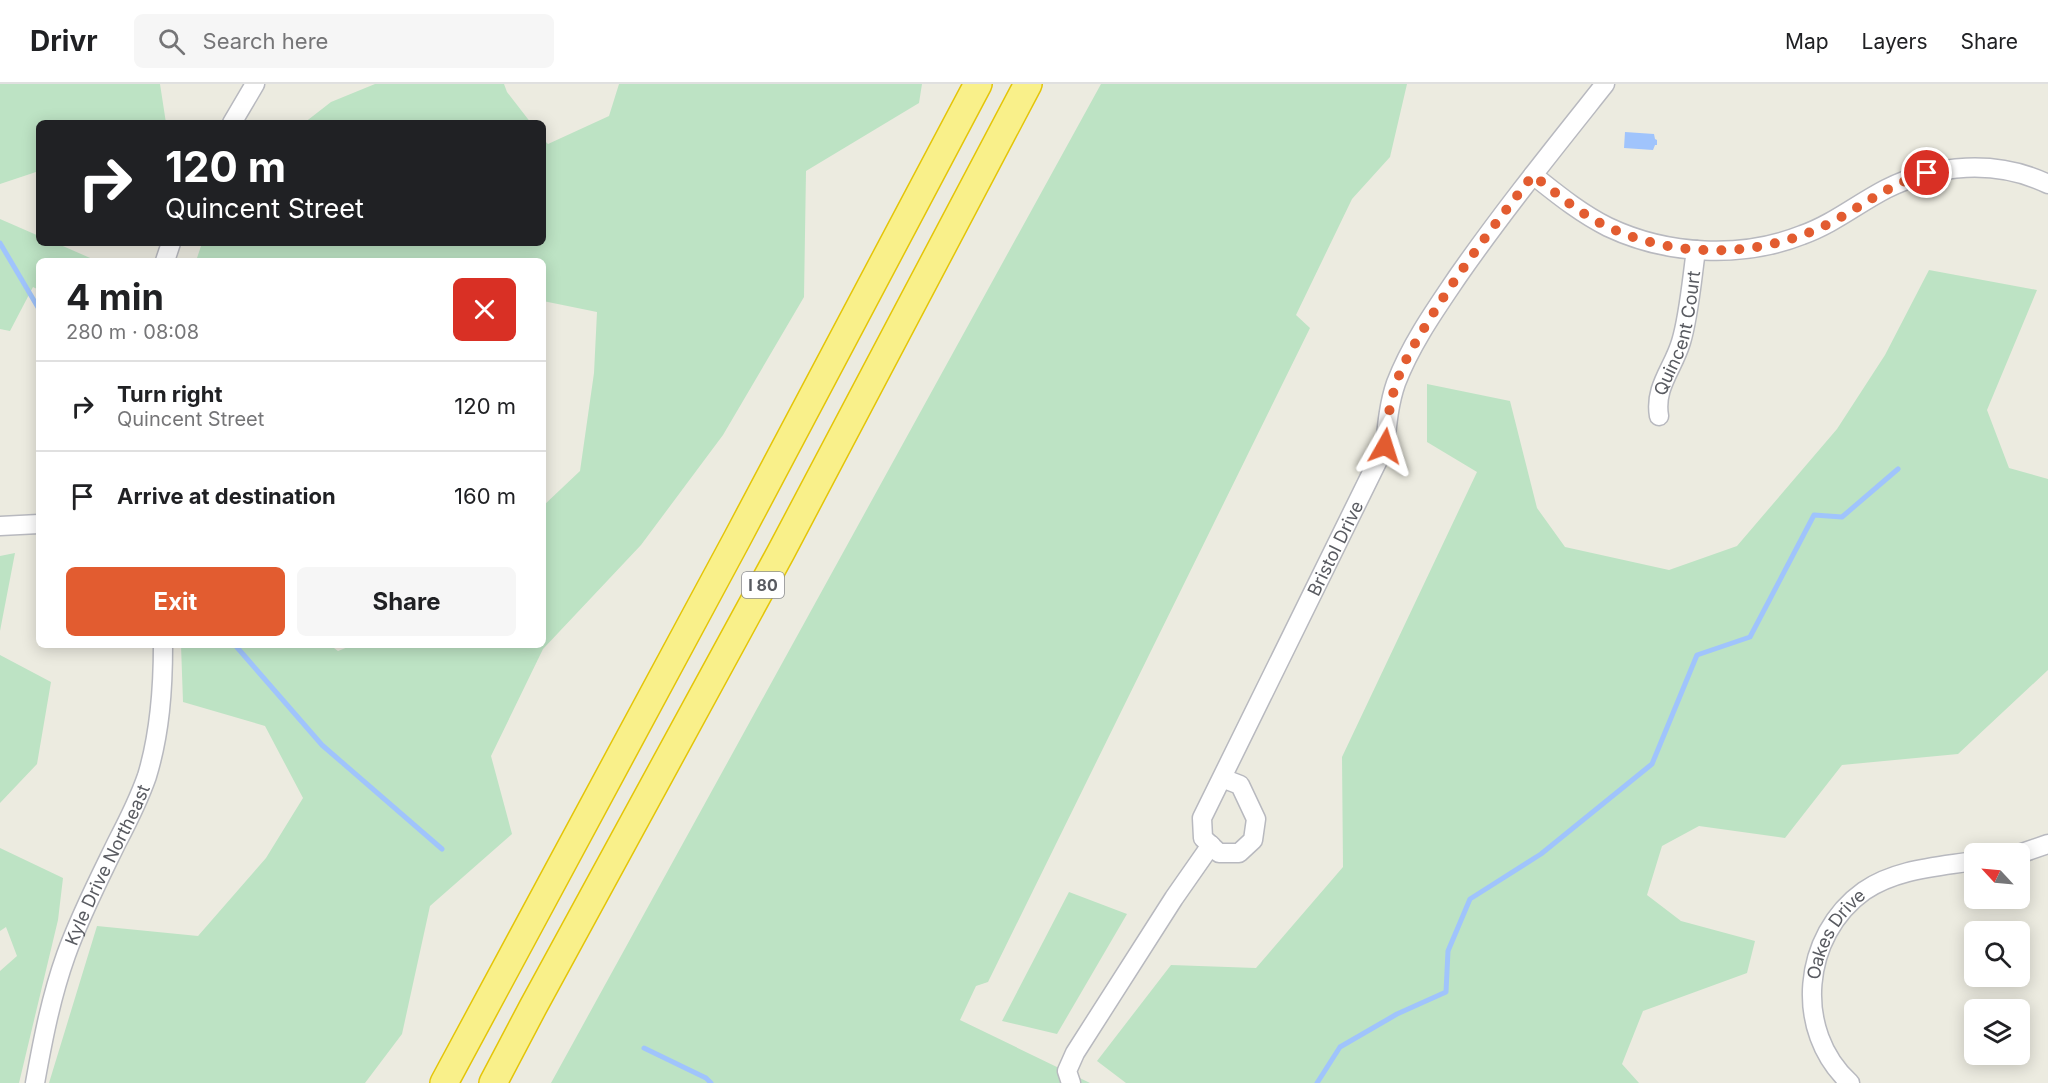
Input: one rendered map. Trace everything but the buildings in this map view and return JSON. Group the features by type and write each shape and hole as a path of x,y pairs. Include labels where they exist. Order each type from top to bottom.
{"highway":[{"name":"I 80","path":"444,1083 743,528 978,84"},
{"name":"I 80","path":"493,1083 532,1007 792,531 1028,84"}],"street":[{"path":"234,120 255,84"},
{"name":"Bristol Drive","path":"1211,845 1203,838 1202,818 1385,446 1388,415 1395,385 1407,357 1437,306 1486,235 1605,84"},
{"path":"1533,175 1578,210 1608,227 1665,246 1696,250 1734,250 1768,245 1802,236 1834,221 1884,190 1912,177 1942,170 1967,167 1998,169 2022,174 2048,184"},
{"name":"Quincent Court","path":"1659,416 1657,405 1659,391 1682,340 1696,250"},
{"path":"0,526 36,524"},
{"name":"Kyle Drive Northeast","path":"35,1083 49,1008 66,954 134,809 146,778 155,745 162,701 163,648"},
{"path":"1071,1083 1066,1071 1075,1053 1174,898 1211,845 1219,853 1239,853 1253,840 1256,819 1240,785 1222,778"},
{"path":"2030,850 2048,844"},
{"name":"Oakes Drive","path":"1850,1083 1830,1060 1819,1037 1813,1016 1810,990 1814,965 1821,944 1831,925 1844,908 1864,891 1883,880 1903,873 1964,863"}],"green space":[{"path":"0,84 160,84 166,120 36,120 36,172 0,184"},
{"path":"375,84 504,84 507,92 529,120 308,120 331,102"},
{"path":"619,84 922,84 919,103 806,171 804,297 723,435 641,545 546,646 546,503 580,471 594,373 597,312 546,302 546,258 197,258 201,246 546,246 546,142 548,144 609,116"},
{"path":"1101,84 1407,84 1390,157 1352,199 1296,315 1310,328 988,982 976,986 960,1020 1090,1083 551,1083"},
{"path":"0,219 36,235 36,246 63,246 90,258 36,258 36,288 33,287 10,331 0,329"},
{"path":"1929,270 2037,290 1987,410 2009,468 2048,479 2048,670 1958,754 1842,765 1785,838 1699,826 1662,846 1647,895 1681,921 1755,941 1747,973 1643,1011 1622,1064 1639,1083 1126,1083 1097,1061 1171,965 1256,968 1343,867 1342,757 1477,472 1427,442 1427,384 1510,401 1537,508 1565,547 1669,570 1737,546 1837,429 1885,355"},
{"path":"15,553 0,631 0,556"},
{"path":"181,648 334,648 338,651 346,648 544,648 491,756 512,834 430,906 402,1034 365,1083 49,1083 97,926 198,936 266,858 303,798 265,726 183,702"},
{"path":"0,655 51,682 37,764 0,803"},
{"path":"0,848 63,878 58,920 19,1083 0,1083 0,971 17,956 6,927 0,931"},
{"path":"1069,892 1127,914 1057,1034 1002,1021"}],"water":[{"path":"1625,132 1654,134 1657,145 1653,150 1624,148"}],"waterway":[{"path":"0,243 36,304"},
{"path":"1317,1083 1340,1047 1397,1014 1446,992 1448,951 1470,899 1541,854 1652,764 1697,655 1750,637 1814,515 1842,517 1898,469"},
{"path":"238,648 322,745 442,849"},
{"path":"644,1048 706,1078 711,1083"}],"route":[{"path":"1385,446 1388,415 1395,385 1407,357 1437,306 1486,235 1533,175 1578,210 1608,227 1640,239 1665,246 1696,250 1734,250 1768,245 1802,236 1834,221 1884,190 1927,173"}]}
